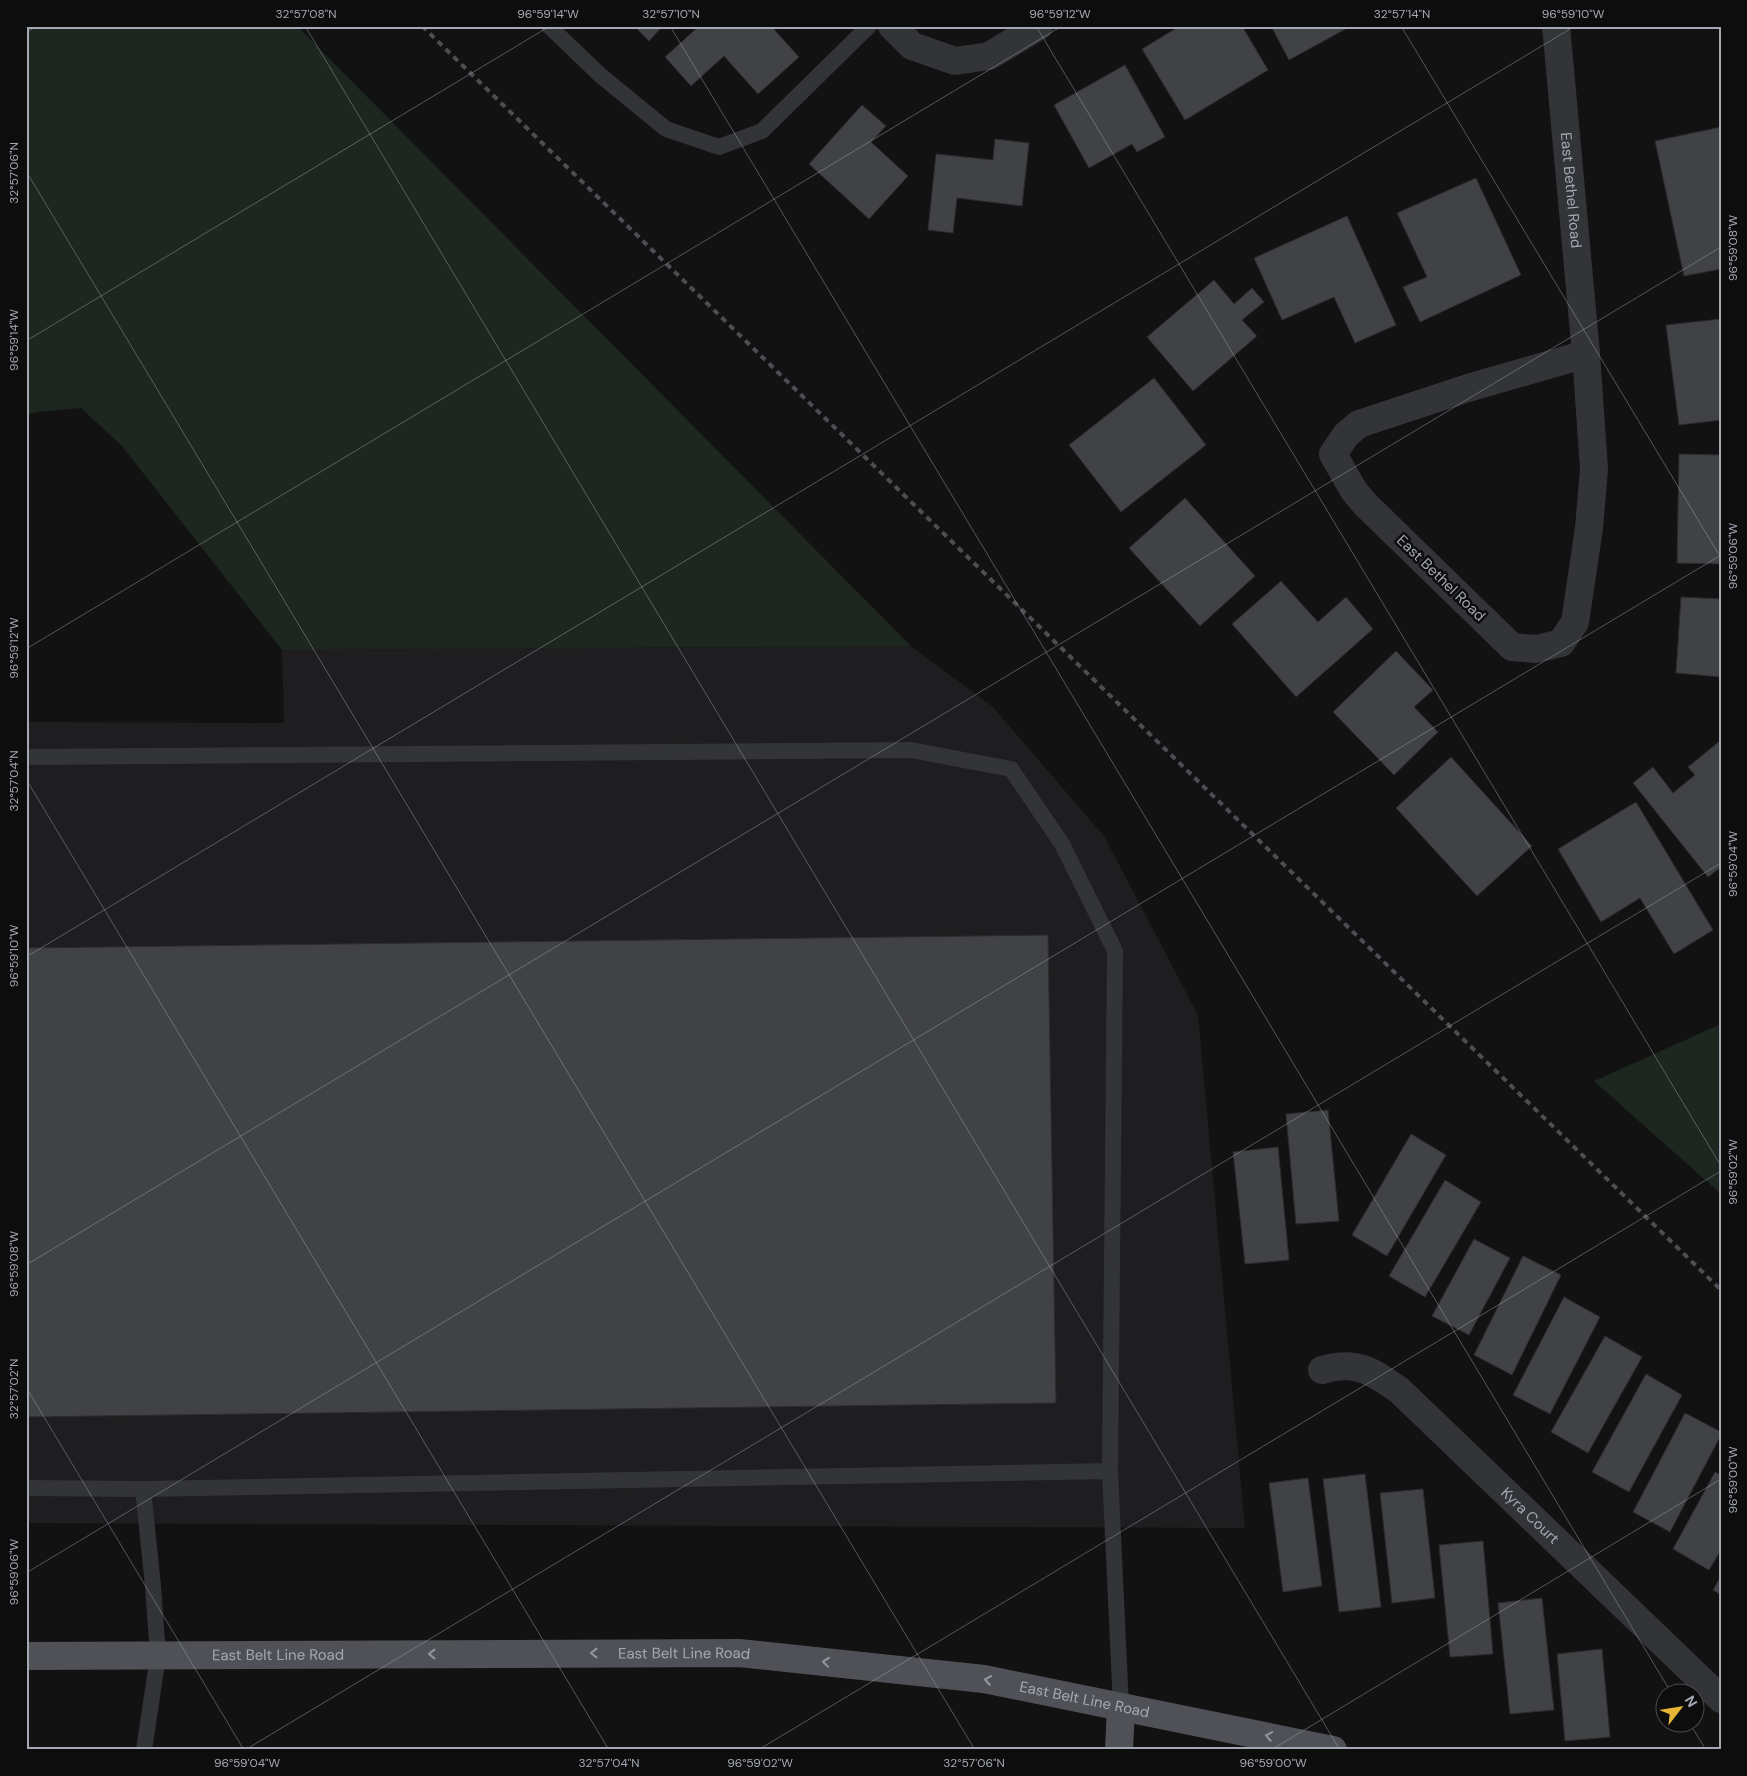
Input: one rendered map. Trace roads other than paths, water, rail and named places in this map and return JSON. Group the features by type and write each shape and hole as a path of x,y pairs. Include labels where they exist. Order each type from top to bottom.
{"main road":[{"name":"East Belt Line Road","path":"26,1656 739,1653 984,1679 1333,1750"},
{"path":"1119,1750 1122,1706"}],"street":[{"path":"892,26 912,46 955,61 989,56 1039,26"},
{"name":"East Bethel Road","path":"1556,26 1586,354 1594,469 1589,528 1575,622 1561,643 1536,649 1512,647 1366,505 1354,491 1333,454 1346,435 1359,424 1468,388 1586,354"},
{"name":"Kyra Court","path":"1322,1370 1340,1365 1359,1368 1377,1375 1398,1390 1721,1699"}],"lane":[{"path":"549,26 600,76 666,129 719,147 762,131 869,26"},
{"path":"26,757 911,750 1011,769 1062,844 1116,951 1110,1471 1122,1706"},
{"path":"26,1488 144,1489 1110,1471"},
{"path":"144,1489 158,1656 144,1750"}],"railway":[{"path":"422,26 1721,1290"}]}
